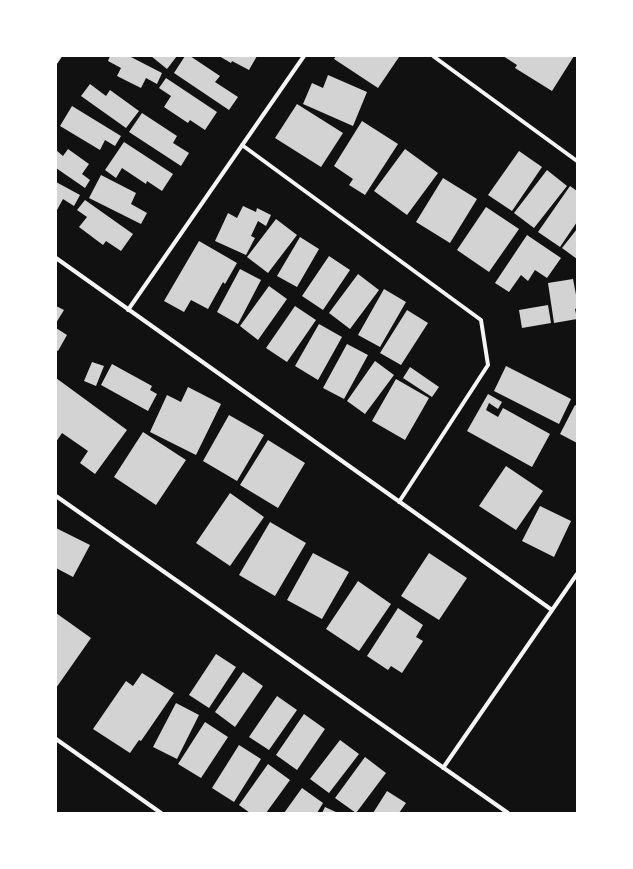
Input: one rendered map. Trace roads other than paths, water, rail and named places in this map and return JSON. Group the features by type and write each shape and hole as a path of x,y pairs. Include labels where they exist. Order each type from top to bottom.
{"street":[{"path":"56,62 60,56"},
{"path":"128,310 304,56"},
{"path":"433,56 577,161"},
{"path":"242,145 481,320 488,365 399,502"},
{"path":"56,258 552,610"},
{"path":"56,496 508,813"},
{"path":"443,768 577,574"},
{"path":"56,747 58,740 161,813"}]}
